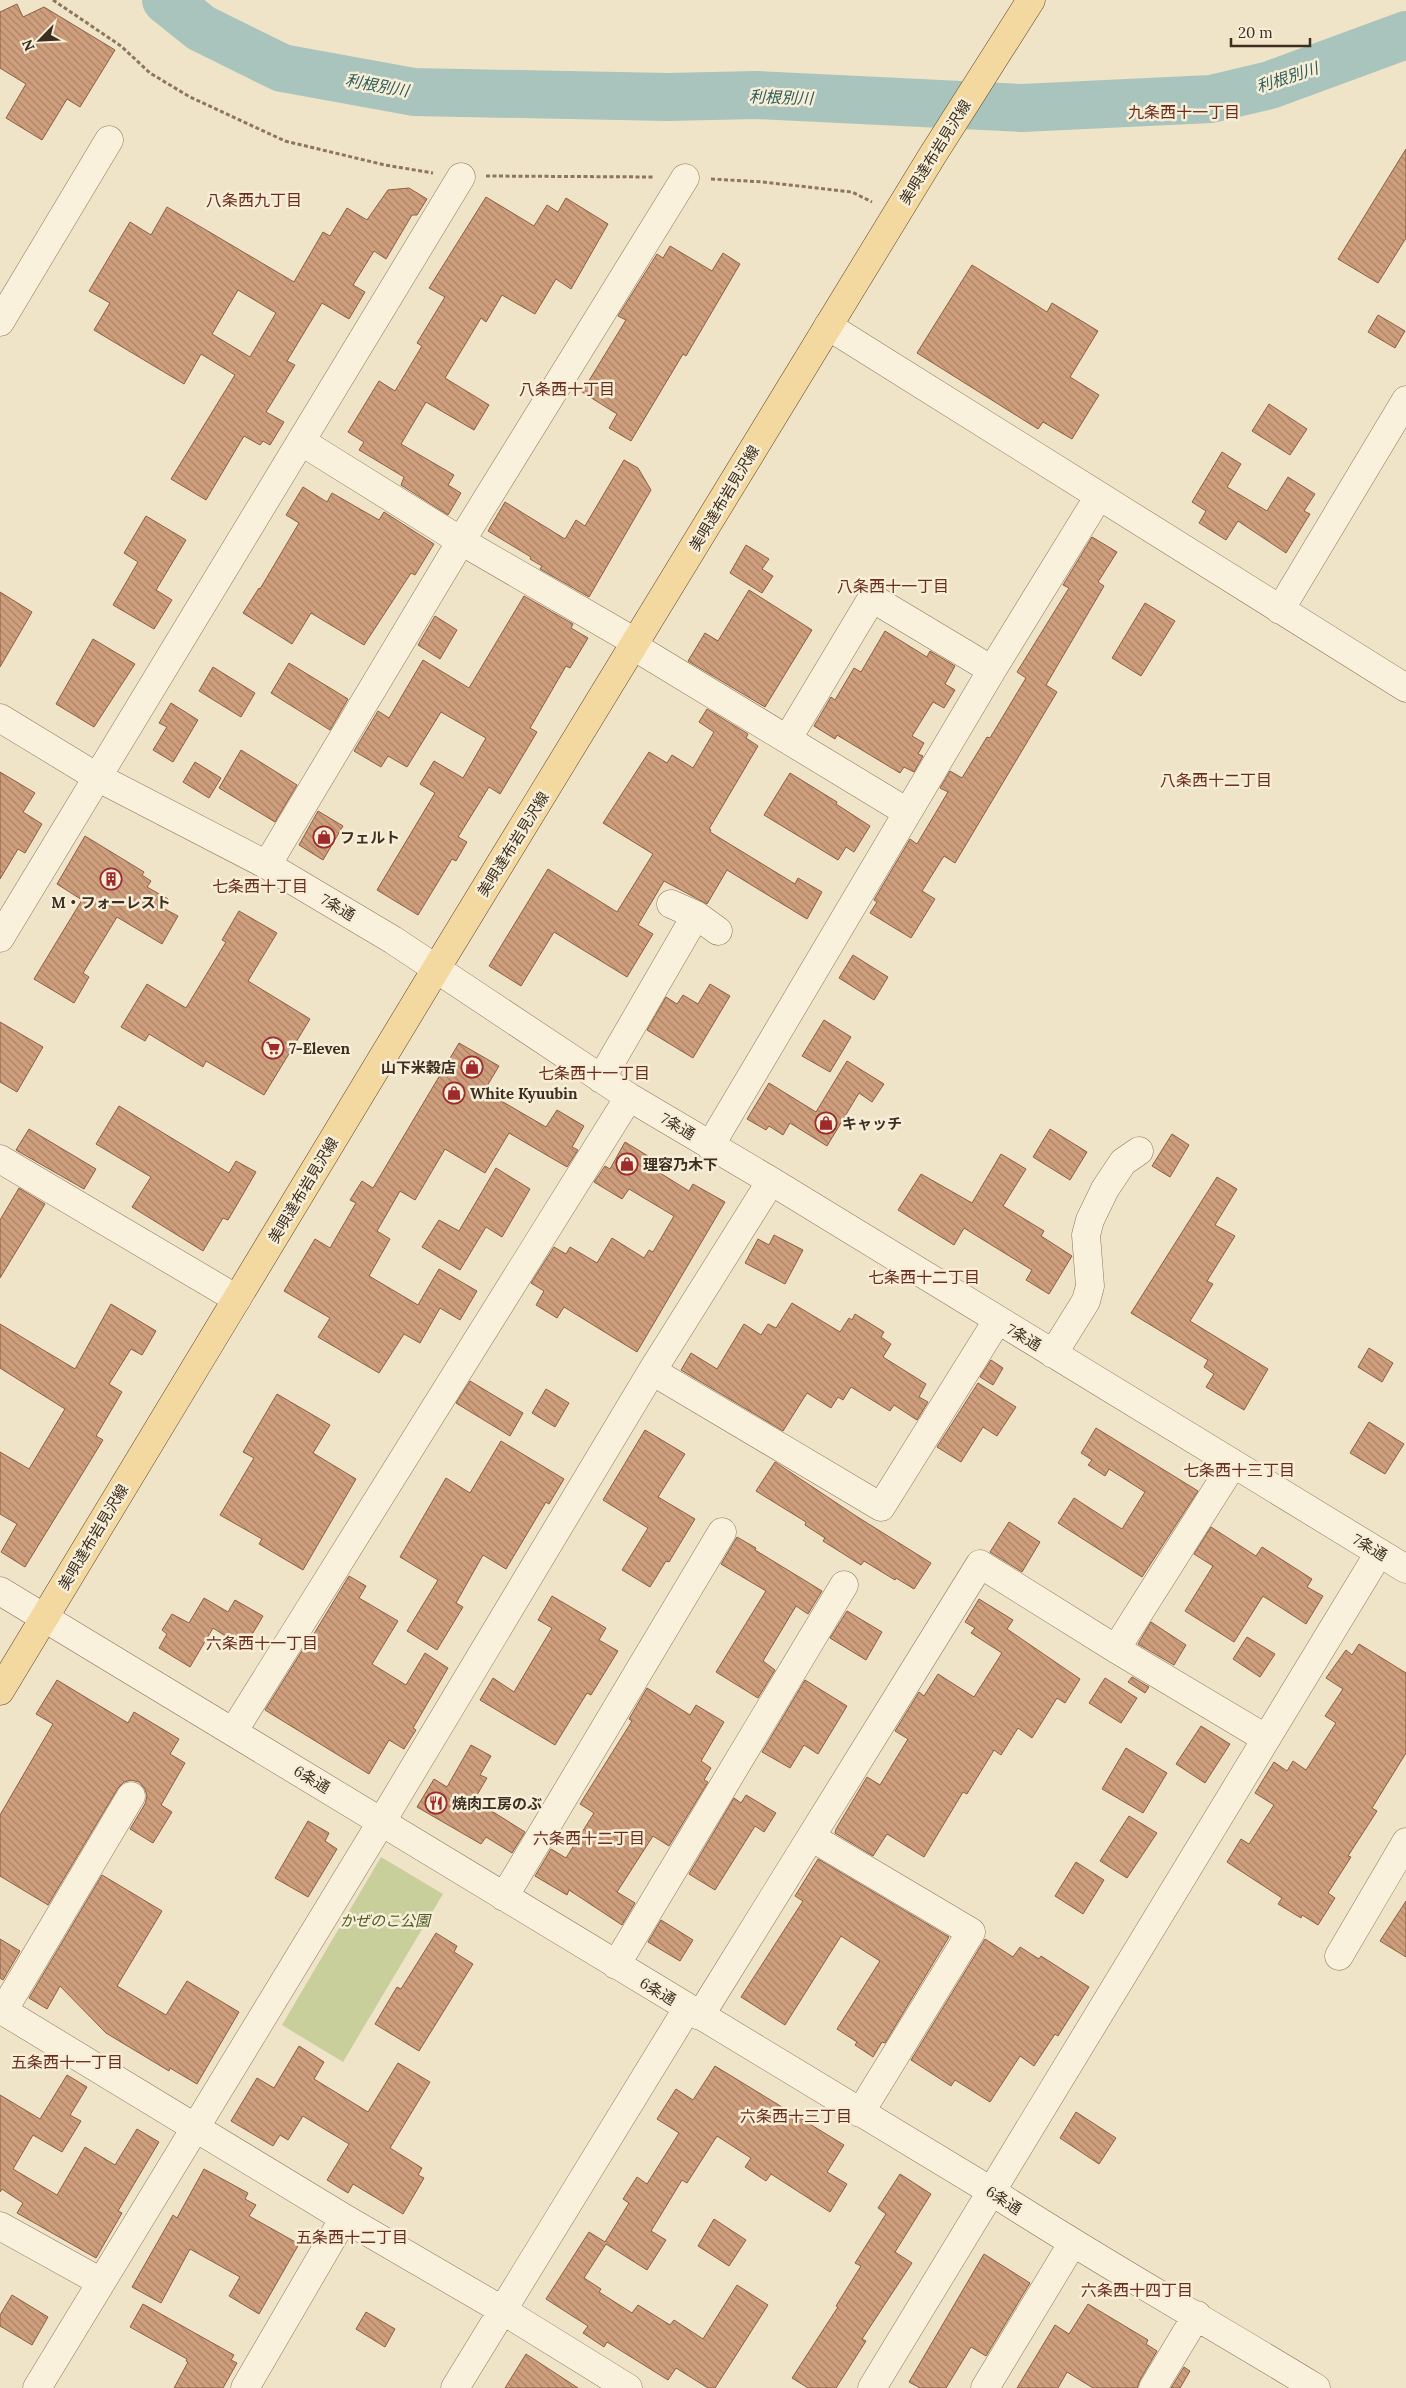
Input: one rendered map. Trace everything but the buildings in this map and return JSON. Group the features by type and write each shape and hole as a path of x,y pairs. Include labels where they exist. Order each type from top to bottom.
{"main road":[{"name":"美唄達布岩見沢線","path":"0,1691 436,969 636,645 828,326 932,156 1031,0"}],"street":[{"path":"0,322 110,140"},
{"path":"0,938 7,909 97,777 302,442 461,177"},
{"path":"267,865 461,541 685,178"},
{"path":"828,326 1406,688"},
{"path":"1280,610 1406,400"},
{"path":"302,442 461,541 636,645 907,812"},
{"path":"710,1146 907,812 1099,496"},
{"path":"788,738 872,598 992,670"},
{"name":"7条通","path":"0,718 97,777 267,865 394,940 629,1097 771,1181 1406,1569"},
{"path":"601,1079 707,923 671,904"},
{"path":"233,1732 629,1097"},
{"path":"1053,1354 1086,1302 1090,1286 1086,1235 1090,1220 1105,1190 1123,1162 1139,1151"},
{"path":"0,1159 238,1299"},
{"path":"37,2388 382,1822 652,1371 771,1181"},
{"path":"652,1371 881,1507 998,1321"},
{"path":"1116,1649 1232,1464"},
{"path":"504,1897 722,1532"},
{"path":"872,2388 1379,1553"},
{"path":"455,2388 502,2310 693,2012 811,1837 980,1564 1116,1649 1265,1738"},
{"path":"616,1965 844,1585"},
{"name":"6条通","path":"0,1591 991,2191 1072,2244 1197,2315 1316,2388"},
{"path":"131,1796 2,2010 344,2218 502,2310 628,2388"},
{"path":"811,1837 971,1932 860,2113"},
{"path":"1339,1956 1406,1842"},
{"path":"245,2388 344,2218"},
{"path":"0,2226 101,2282"},
{"path":"985,2388 1072,2244"},
{"path":"1153,2388 1197,2315"}],"path":[{"path":"53,0 121,46 150,73 190,97 285,141 385,165 461,177 584,176 685,178 763,182 852,192 896,215"}],"green space":[{"name":"かぜのこ公園","path":"381,1857 443,1894 343,2062 282,2025"}],"waterway":[{"name":"利根別川","path":"166,0 201,28 282,68 414,92 668,97 756,95 1022,108 1211,99 1270,85 1406,35"}],"place":[{"name":"フェルト","path":"324,837"},
{"name":"M・フォーレスト","path":"111,879"},
{"name":"7-Eleven","path":"273,1048"},
{"name":"山下米穀店","path":"472,1067"},
{"name":"White Kyuubin","path":"454,1093"},
{"name":"キャッチ","path":"826,1123"},
{"name":"理容乃木下","path":"627,1164"},
{"name":"焼肉工房のぶ","path":"436,1803"}],"district":[{"name":"九条西十一丁目","path":"1184,112"},
{"name":"八条西九丁目","path":"254,200"},
{"name":"八条西十丁目","path":"567,389"},
{"name":"八条西十一丁目","path":"893,586"},
{"name":"八条西十二丁目","path":"1216,780"},
{"name":"七条西十丁目","path":"260,886"},
{"name":"七条西十一丁目","path":"594,1073"},
{"name":"七条西十二丁目","path":"924,1277"},
{"name":"七条西十三丁目","path":"1239,1470"},
{"name":"六条西十一丁目","path":"262,1643"},
{"name":"六条西十二丁目","path":"589,1838"},
{"name":"五条西十一丁目","path":"67,2062"},
{"name":"六条西十三丁目","path":"796,2116"},
{"name":"五条西十二丁目","path":"352,2237"},
{"name":"六条西十四丁目","path":"1137,2290"}]}
